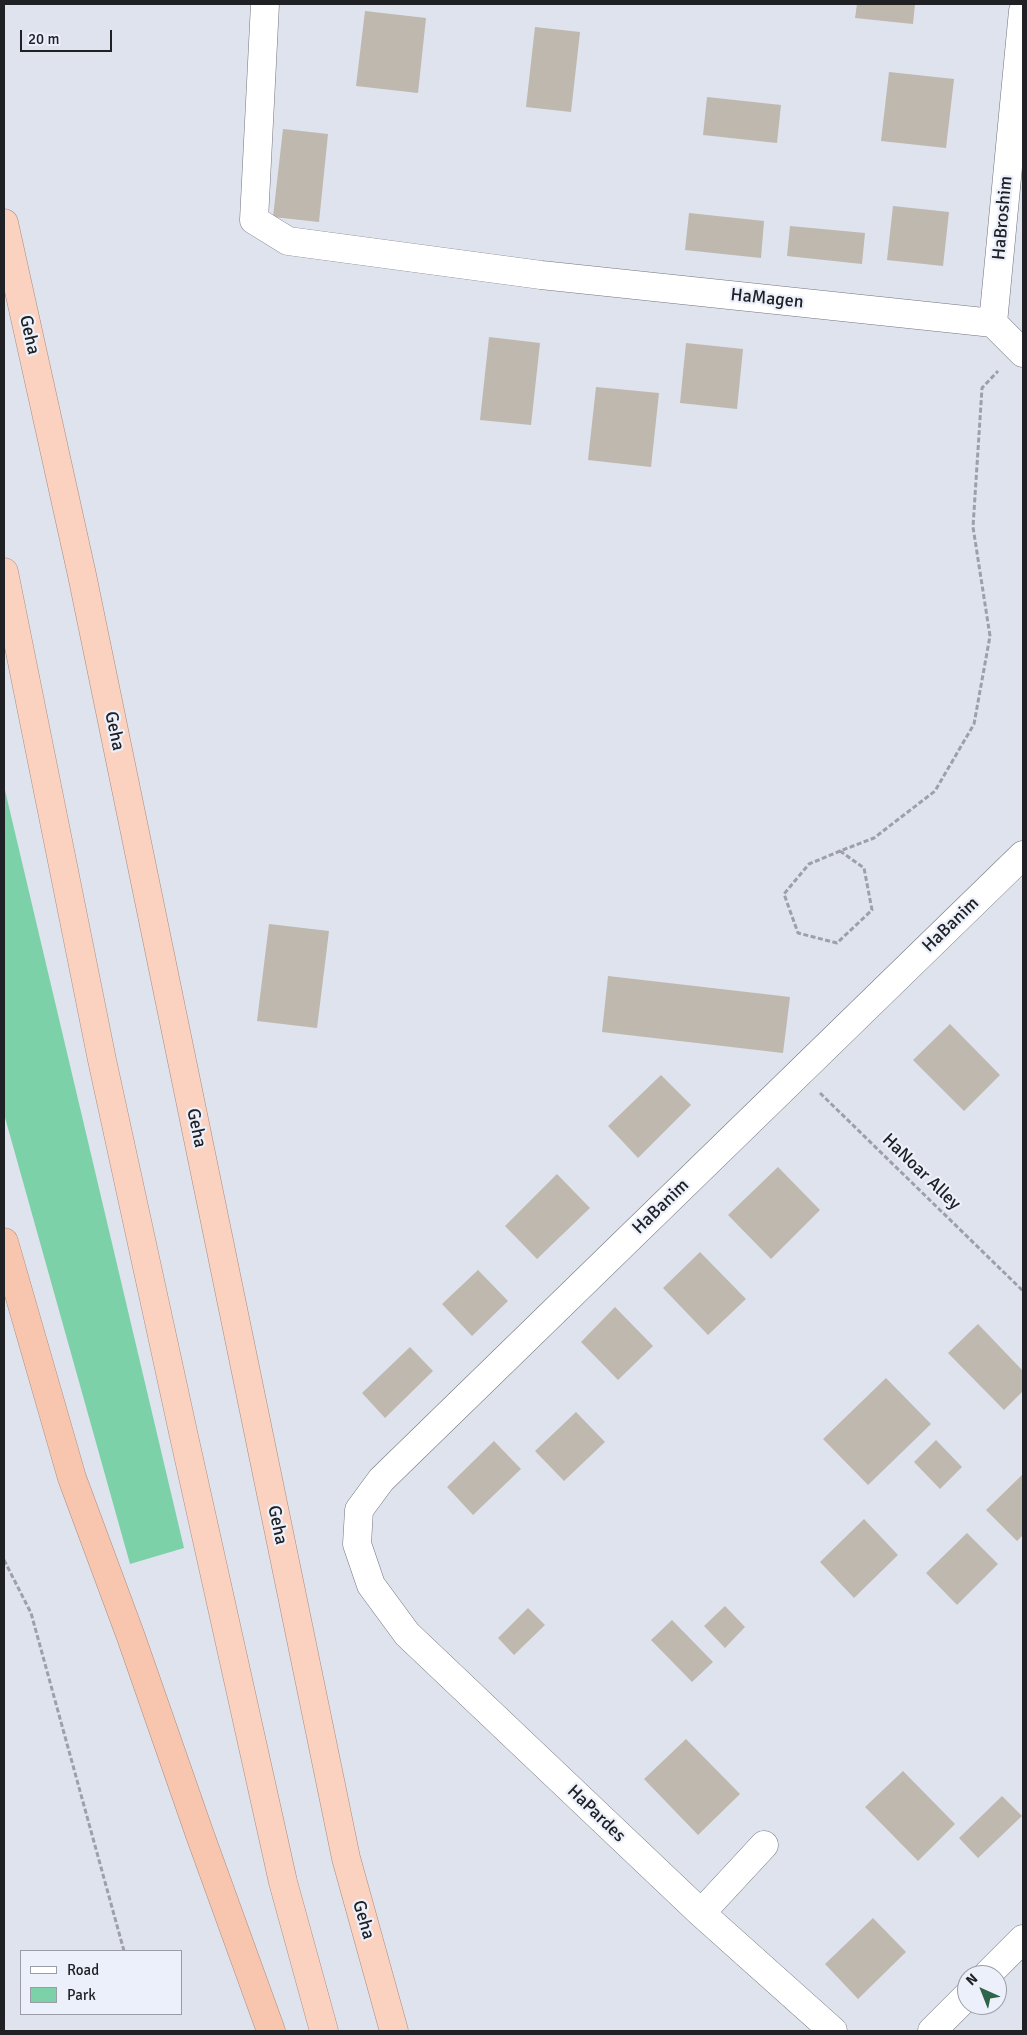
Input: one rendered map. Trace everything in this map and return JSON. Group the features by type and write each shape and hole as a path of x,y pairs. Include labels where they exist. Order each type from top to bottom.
{"highway":[{"name":"Geha","path":"4,223 82,575 346,1858 394,2031"},
{"path":"4,572 102,1060 177,1403 283,1882 324,2031"},
{"path":"4,1242 72,1478 131,1637 271,2031"}],"street":[{"name":"HaMagen","path":"265,4 254,220 288,240 541,275 994,323"},
{"name":"HaBroshim","path":"994,323 1023,11"},
{"path":"994,323 1021,350"},
{"name":"HaBanim","path":"371,1585 357,1544 359,1510 381,1480 1023,855"},
{"name":"HaPardes","path":"371,1585 407,1634 701,1913 833,2031"},
{"path":"701,1913 764,1845"},
{"path":"997,1965 1023,1939"},
{"path":"932,2031 957,2006"}],"path":[{"path":"840,851 864,868 872,910 837,943 798,933 784,894 809,864 840,851 874,838 935,791 974,724 990,636 973,527 982,388 1021,350"},
{"name":"HaNoar Alley","path":"799,1073 1023,1292"},
{"path":"4,1560 31,1613 124,1950"}],"green space":[{"path":"4,786 184,1548 130,1564 4,1114"}],"building":[{"path":"857,4 915,4 913,24 855,18"},
{"path":"365,11 426,18 418,93 356,86"},
{"path":"535,27 580,32 571,112 526,107"},
{"path":"889,72 954,79 946,148 881,141"},
{"path":"707,97 781,105 777,143 703,135"},
{"path":"283,129 328,134 319,222 273,217"},
{"path":"893,206 949,212 943,266 887,260"},
{"path":"689,213 764,221 761,258 685,250"},
{"path":"790,226 865,233 862,264 787,256"},
{"path":"489,337 540,343 531,425 480,420"},
{"path":"686,343 743,349 737,409 680,403"},
{"path":"596,387 659,393 651,467 588,460"},
{"path":"269,924 329,931 317,1028 257,1021"},
{"path":"608,976 790,997 783,1053 602,1032"},
{"path":"950,1024 1000,1075 964,1111 913,1060"},
{"path":"661,1075 691,1105 638,1158 608,1126"},
{"path":"778,1167 820,1210 771,1259 728,1215"},
{"path":"557,1174 590,1208 537,1259 505,1226"},
{"path":"700,1252 746,1299 708,1335 663,1288"},
{"path":"478,1270 508,1301 472,1336 442,1304"},
{"path":"615,1307 653,1346 618,1380 581,1342"},
{"path":"978,1324 1023,1371 1023,1391 1004,1410 948,1353"},
{"path":"410,1347 433,1371 385,1418 362,1393"},
{"path":"886,1378 931,1424 868,1485 823,1439"},
{"path":"576,1412 605,1442 564,1481 535,1451"},
{"path":"936,1440 962,1467 940,1489 914,1462"},
{"path":"494,1441 521,1469 473,1515 447,1487"},
{"path":"1023,1474 1023,1535 1017,1541 986,1510"},
{"path":"864,1519 898,1555 854,1598 820,1562"},
{"path":"967,1533 998,1564 957,1605 926,1573"},
{"path":"725,1606 745,1627 725,1648 704,1626"},
{"path":"528,1608 545,1625 514,1655 498,1638"},
{"path":"672,1620 713,1662 692,1682 651,1640"},
{"path":"686,1739 740,1794 698,1835 644,1779"},
{"path":"903,1771 955,1824 918,1861 865,1807"},
{"path":"1002,1796 1022,1816 978,1858 959,1838"},
{"path":"873,1918 906,1952 858,1999 825,1964"}]}
